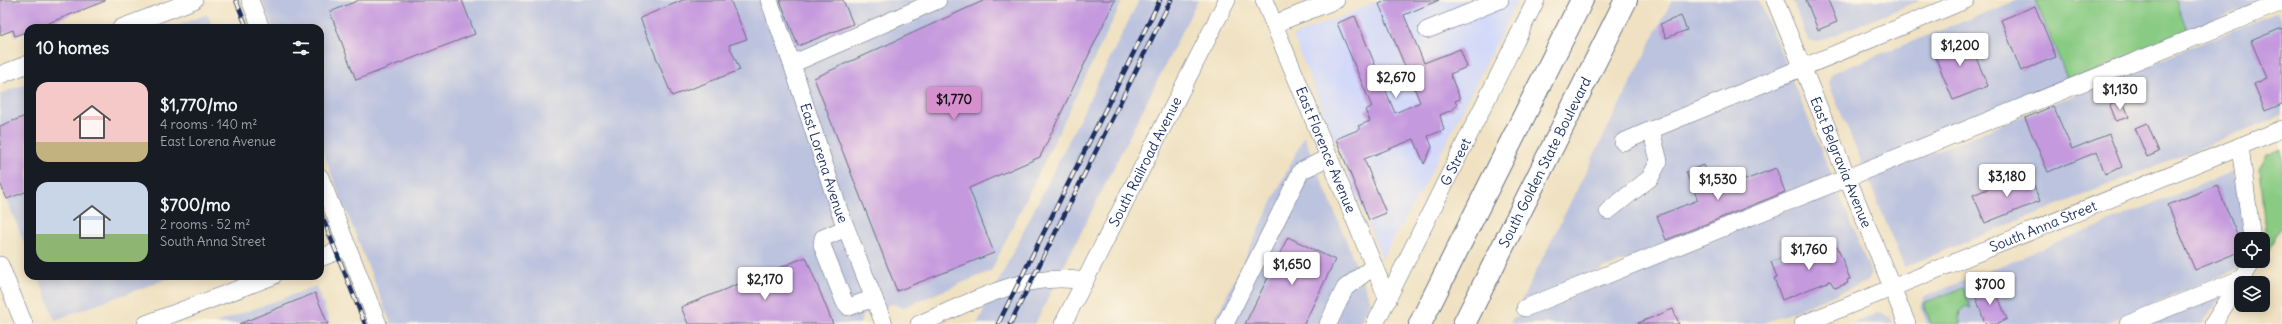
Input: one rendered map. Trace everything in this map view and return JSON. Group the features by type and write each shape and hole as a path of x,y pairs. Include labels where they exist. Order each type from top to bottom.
{"highway":[{"path":"1420,324 1582,0"},
{"name":"South Golden State Boulevard","path":"1464,324 1626,0"},
{"path":"1470,324 1513,226"}],"street":[{"path":"131,24 194,0"},
{"path":"250,0 259,24"},
{"name":"East Lorena Avenue","path":"769,0 792,64 846,228 884,324"},
{"path":"792,64 938,0"},
{"name":"South Railroad Avenue","path":"1063,324 1227,0"},
{"name":"East Florence Avenue","path":"1264,0 1388,300"},
{"path":"1274,24 1336,0"},
{"path":"1427,30 1500,0"},
{"name":"G Street","path":"1375,324 1536,0"},
{"name":"East Belgravia Avenue","path":"1775,0 1907,324"},
{"path":"1623,142 1966,0"},
{"path":"1525,308 2282,2"},
{"path":"0,75 24,66"},
{"name":"South Anna Street","path":"1803,324 2282,129"},
{"path":"1608,211 1650,178 1659,161 1651,130"},
{"path":"2240,146 2251,232"},
{"path":"1224,324 1301,171 1329,157"},
{"path":"324,187 378,324"},
{"path":"846,228 824,238 822,245 844,301 849,307 874,298"},
{"path":"324,256 348,247"},
{"path":"0,265 24,324"},
{"path":"1328,324 1345,288 1374,266"},
{"path":"918,324 1018,283 1062,278 1085,281"},
{"path":"146,324 262,280"},
{"path":"2128,324 2234,282"},
{"path":"2213,324 2234,292"}],"shaded area":[{"path":"262,0 1123,0 991,271 902,308 892,304 862,316 860,324 391,324 324,155 324,24 271,24"},
{"path":"1139,0 1198,0 1035,324 977,324"},
{"path":"1381,0 1518,0 1419,196 1382,259 1293,36"},
{"path":"1672,0 1759,0 1832,176 1520,303"},
{"path":"1792,0 1921,0 1817,42 1808,40"},
{"path":"2018,0 2263,0 1863,166 1828,82 1832,73"},
{"path":"2278,12 2282,21 2282,115 1904,267 1868,179"},
{"path":"207,14 211,24 182,24"},
{"path":"24,85 24,242 0,183 0,94"},
{"path":"1304,136 1371,302 1359,324 1213,324"},
{"path":"2234,171 2245,232 2234,232 2234,268 2239,268 2105,324 1927,324 1920,306 1924,297"},
{"path":"1838,190 1871,273 1867,282 1762,324 1510,324 1512,319"},
{"path":"40,280 164,280 55,320"},
{"path":"316,286 331,324 213,324"},
{"path":"2222,295 2202,324 2143,324"},
{"path":"1880,312 1891,318 1893,324 1851,324"}],"green space":[{"path":"2035,0 2175,0 2188,33 2069,82"},
{"path":"2282,149 2282,226 2270,248 2270,232 2265,232 2259,168 2267,155"},
{"path":"1963,288 1971,308 1966,306 1960,311 1959,318 1961,324 1931,324 1923,303"}],"building":[{"path":"0,0 105,0 46,24 24,24 24,33 15,36 13,30 0,35"},
{"path":"359,0 462,0 475,34 356,80 330,12"},
{"path":"683,0 730,0 747,39 729,45 740,70 672,96 640,18"},
{"path":"780,0 843,0 853,24 798,46"},
{"path":"985,0 1115,0 1040,157 969,188 994,253 897,291 814,78"},
{"path":"1387,0 1439,0 1404,15 1424,63 1460,49 1467,67 1450,74 1460,99 1455,101 1457,105 1454,109 1440,115 1444,130 1428,136 1432,147 1424,164 1414,139 1364,159 1386,213 1369,220 1336,139 1360,129 1358,126 1370,121 1365,110 1372,107 1337,23 1355,16 1395,113 1418,103 1420,102 1379,4"},
{"path":"1806,0 1828,0 1837,22 1818,30"},
{"path":"2035,6 2056,57 2021,71 2001,20"},
{"path":"1681,16 1687,30 1666,38 1660,24"},
{"path":"2282,28 2282,104 2265,111 2254,84 2267,78 2251,41"},
{"path":"1966,34 1988,86 1953,100 1932,49"},
{"path":"2123,101 2129,117 2116,121 2110,105"},
{"path":"2053,106 2072,149 2109,134 2122,167 2105,174 2097,152 2048,172 2025,118"},
{"path":"24,117 24,193 7,199 0,183 0,126"},
{"path":"2147,123 2159,152 2147,157 2135,128"},
{"path":"1703,165 1714,192 1776,168 1785,192 1666,240 1657,216 1698,200 1686,172"},
{"path":"2028,172 2040,201 1985,223 1973,195"},
{"path":"2217,185 2236,232 2234,232 2234,254 2195,270 2168,205"},
{"path":"1288,237 1335,260 1304,324 1245,324"},
{"path":"1837,246 1850,279 1847,280 1848,283 1835,288 1830,281 1782,300 1774,278 1777,277 1771,262 1806,248 1809,256"},
{"path":"806,257 833,324 688,324 681,307"},
{"path":"1988,284 1997,294 2007,319 1996,324 1985,324 1975,294 1978,293 1977,289"},
{"path":"315,293 328,324 239,324"},
{"path":"1673,309 1679,324 1638,324 1638,323"}],"railway":[{"path":"236,0 245,24"},
{"path":"998,324 1160,0"},
{"path":"1010,324 1171,0"},
{"path":"324,221 365,324"}]}
